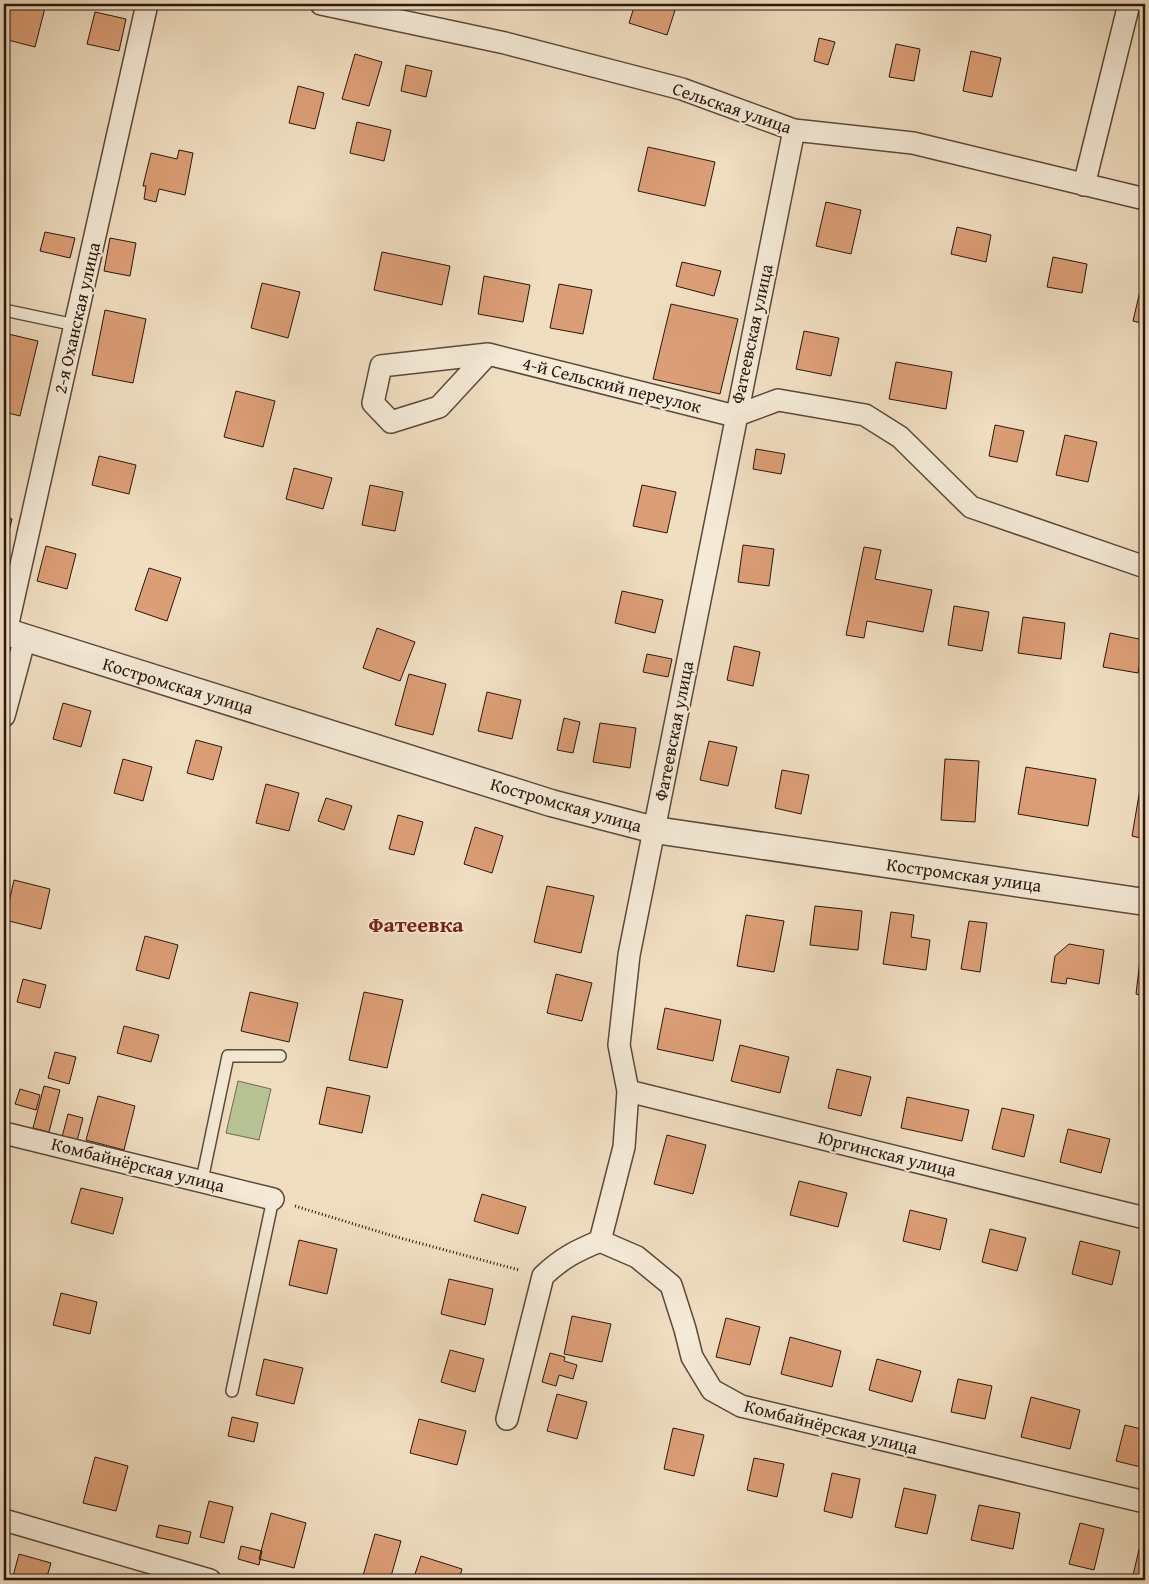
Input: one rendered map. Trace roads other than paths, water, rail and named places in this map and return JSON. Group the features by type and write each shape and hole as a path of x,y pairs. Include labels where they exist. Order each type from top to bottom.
{"street":[{"name":"2-я Оханская улица","path":"4,716 12,634 75,325 147,4"},
{"name":"Сельская улица","path":"322,4 504,43 682,89 794,130 912,143 1145,199"},
{"path":"1084,185 1129,4"},
{"name":"Фатеевская улица","path":"600,1241 624,1147 628,1091 619,1045 629,955 735,416 794,130"},
{"name":"4-й Сельский переулок","path":"488,354 439,407 391,422 373,403 381,366 488,354 735,416"},
{"path":"735,416 778,400 865,415 900,436 971,507 1145,567"},
{"name":"Костромская улица","path":"12,634 551,803 655,830 1145,902"},
{"name":"Юргинская улица","path":"628,1091 1145,1218"},
{"name":"Комбайнёрская улица","path":"4,1133 202,1180 273,1199"},
{"path":"507,1419 543,1276 558,1262 579,1249 600,1241"},
{"name":"Комбайнёрская улица","path":"600,1241 637,1257 671,1285 692,1357 712,1390 741,1406 1145,1502"},
{"path":"4,1520 210,1580"}],"lane":[{"path":"4,310 75,325"},
{"path":"202,1180 228,1056 280,1056"},
{"path":"232,1391 273,1199"}],"district":[{"name":"Фатеевка","path":"416,924"}]}
